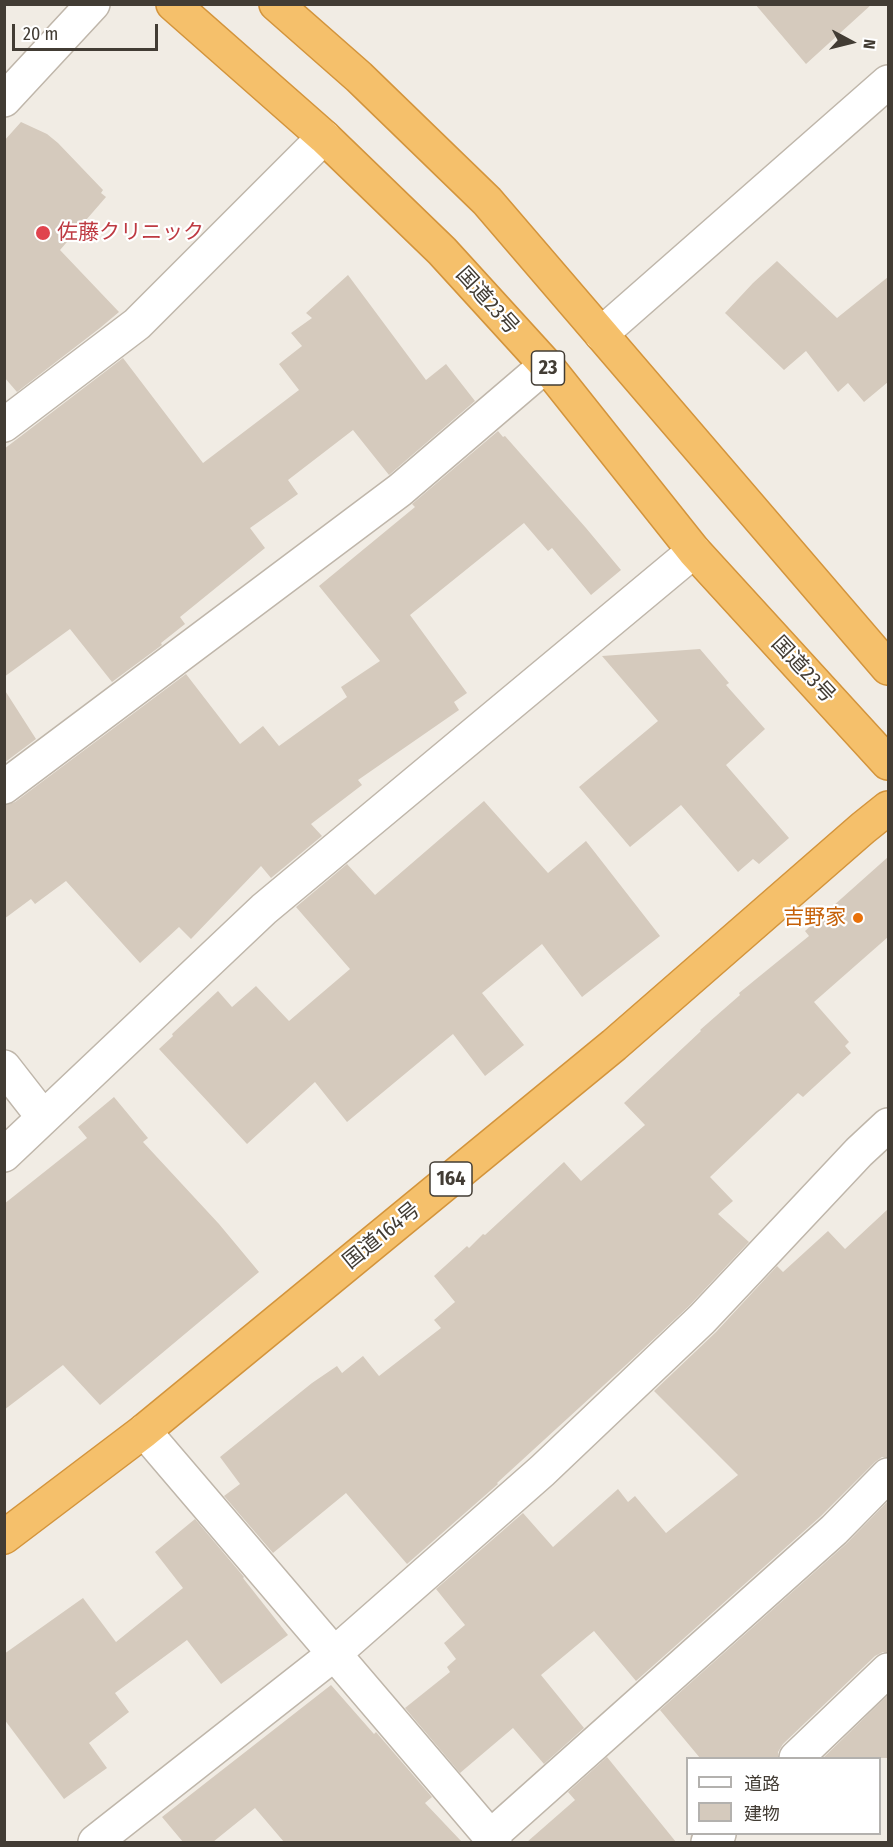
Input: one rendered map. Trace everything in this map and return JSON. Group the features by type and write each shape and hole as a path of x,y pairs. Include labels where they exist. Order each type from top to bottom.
{"highway":[{"name":"国道23号","path":"173,4 324,137 442,251 546,365 694,551 888,763"},
{"path":"276,4 358,77 487,201 888,668"},
{"name":"国道164号","path":"4,1537 144,1431 614,1046 888,808"}],"street":[{"path":"4,100 93,4"},
{"path":"601,334 888,81"},
{"path":"4,425 137,324 324,137"},
{"path":"4,787 400,490 546,365"},
{"path":"4,1155 264,909 694,551"},
{"path":"4,1067 43,1117"},
{"path":"95,1842 334,1654 542,1471 702,1319 888,1125"},
{"path":"144,1431 493,1839 834,1530 888,1475"},
{"path":"797,1757 888,1670"}],"building":[{"path":"755,4 872,4 806,64"},
{"name":"佐藤クリニック","path":"21,122 47,134 58,143 103,190 101,193 106,197 60,250 119,312 17,392 4,377 4,141"},
{"path":"777,261 837,318 888,277 888,382 864,402 848,383 838,392 806,351 784,370 725,313"},
{"path":"348,275 426,380 446,364 475,401 389,475 353,430 288,480 298,494 250,528 265,548 180,617 185,624 161,643 162,645 112,682 70,629 4,677 4,449 123,358 203,463 299,390 279,364 302,346 291,333 312,318 306,313"},
{"path":"498,431 503,437 505,436 621,570 591,595 552,548 548,551 524,523 410,615 467,693 454,702 459,710 358,780 362,785 311,824 322,836 271,878 261,866 191,939 179,927 140,963 66,881 35,904 31,899 4,919 4,805 15,802 186,674 240,744 263,726 279,746 347,697 341,687 380,661 319,586 415,507 412,504"},
{"path":"700,649 729,683 726,685 765,729 726,765 789,838 759,864 753,859 738,872 681,805 630,847 579,787 658,721 602,656"},
{"path":"4,689 36,739 4,763"},
{"path":"484,801 548,873 586,841 660,936 582,997 542,944 482,993 524,1045 485,1076 453,1034 347,1122 315,1082 247,1144 159,1049 218,991 232,1007 256,986 289,1021 350,969 296,907 347,864 375,895"},
{"path":"888,857 888,937 814,1002 849,1042 845,1046 851,1053 803,1097 798,1093 710,1177 733,1201 718,1214 749,1242 689,1306 498,1484 407,1564 346,1493 273,1553 224,1496 240,1484 220,1457 312,1383 337,1366 342,1373 363,1356 379,1376 441,1328 434,1320 455,1302 434,1276 467,1246 469,1248 483,1234 485,1235 564,1162 581,1181 645,1125 624,1103 740,995 739,993 809,936 805,931"},
{"path":"114,1097 148,1138 143,1142 219,1224 259,1272 100,1405 63,1365 4,1410 4,1204 87,1138 78,1127"},
{"path":"888,1209 888,1457 882,1457 875,1462 821,1516 636,1681 594,1631 541,1675 584,1728 544,1764 513,1728 460,1773 405,1708 450,1672 447,1667 456,1659 444,1643 465,1625 436,1589 523,1513 553,1547 618,1489 628,1502 635,1496 666,1533 738,1475 654,1391 716,1332 777,1266 783,1272 828,1231 845,1249"},
{"path":"888,1501 888,1652 875,1656 783,1744 778,1757 699,1757 660,1710 846,1544"},
{"path":"195,1519 244,1577 288,1635 221,1684 187,1640 115,1693 129,1712 89,1743 107,1768 64,1799 4,1719 4,1654 83,1598 116,1642 183,1588 155,1552"},
{"path":"331,1685 374,1734 376,1732 432,1797 425,1803 462,1842 284,1842 255,1808 213,1842 183,1842 162,1817"},
{"path":"888,1695 888,1758 824,1757"},
{"path":"607,1757 676,1842 527,1842 575,1800 568,1792"}],"place":[{"name":"佐藤クリニック","path":"43,233"},
{"name":"吉野家","path":"858,918"}]}
